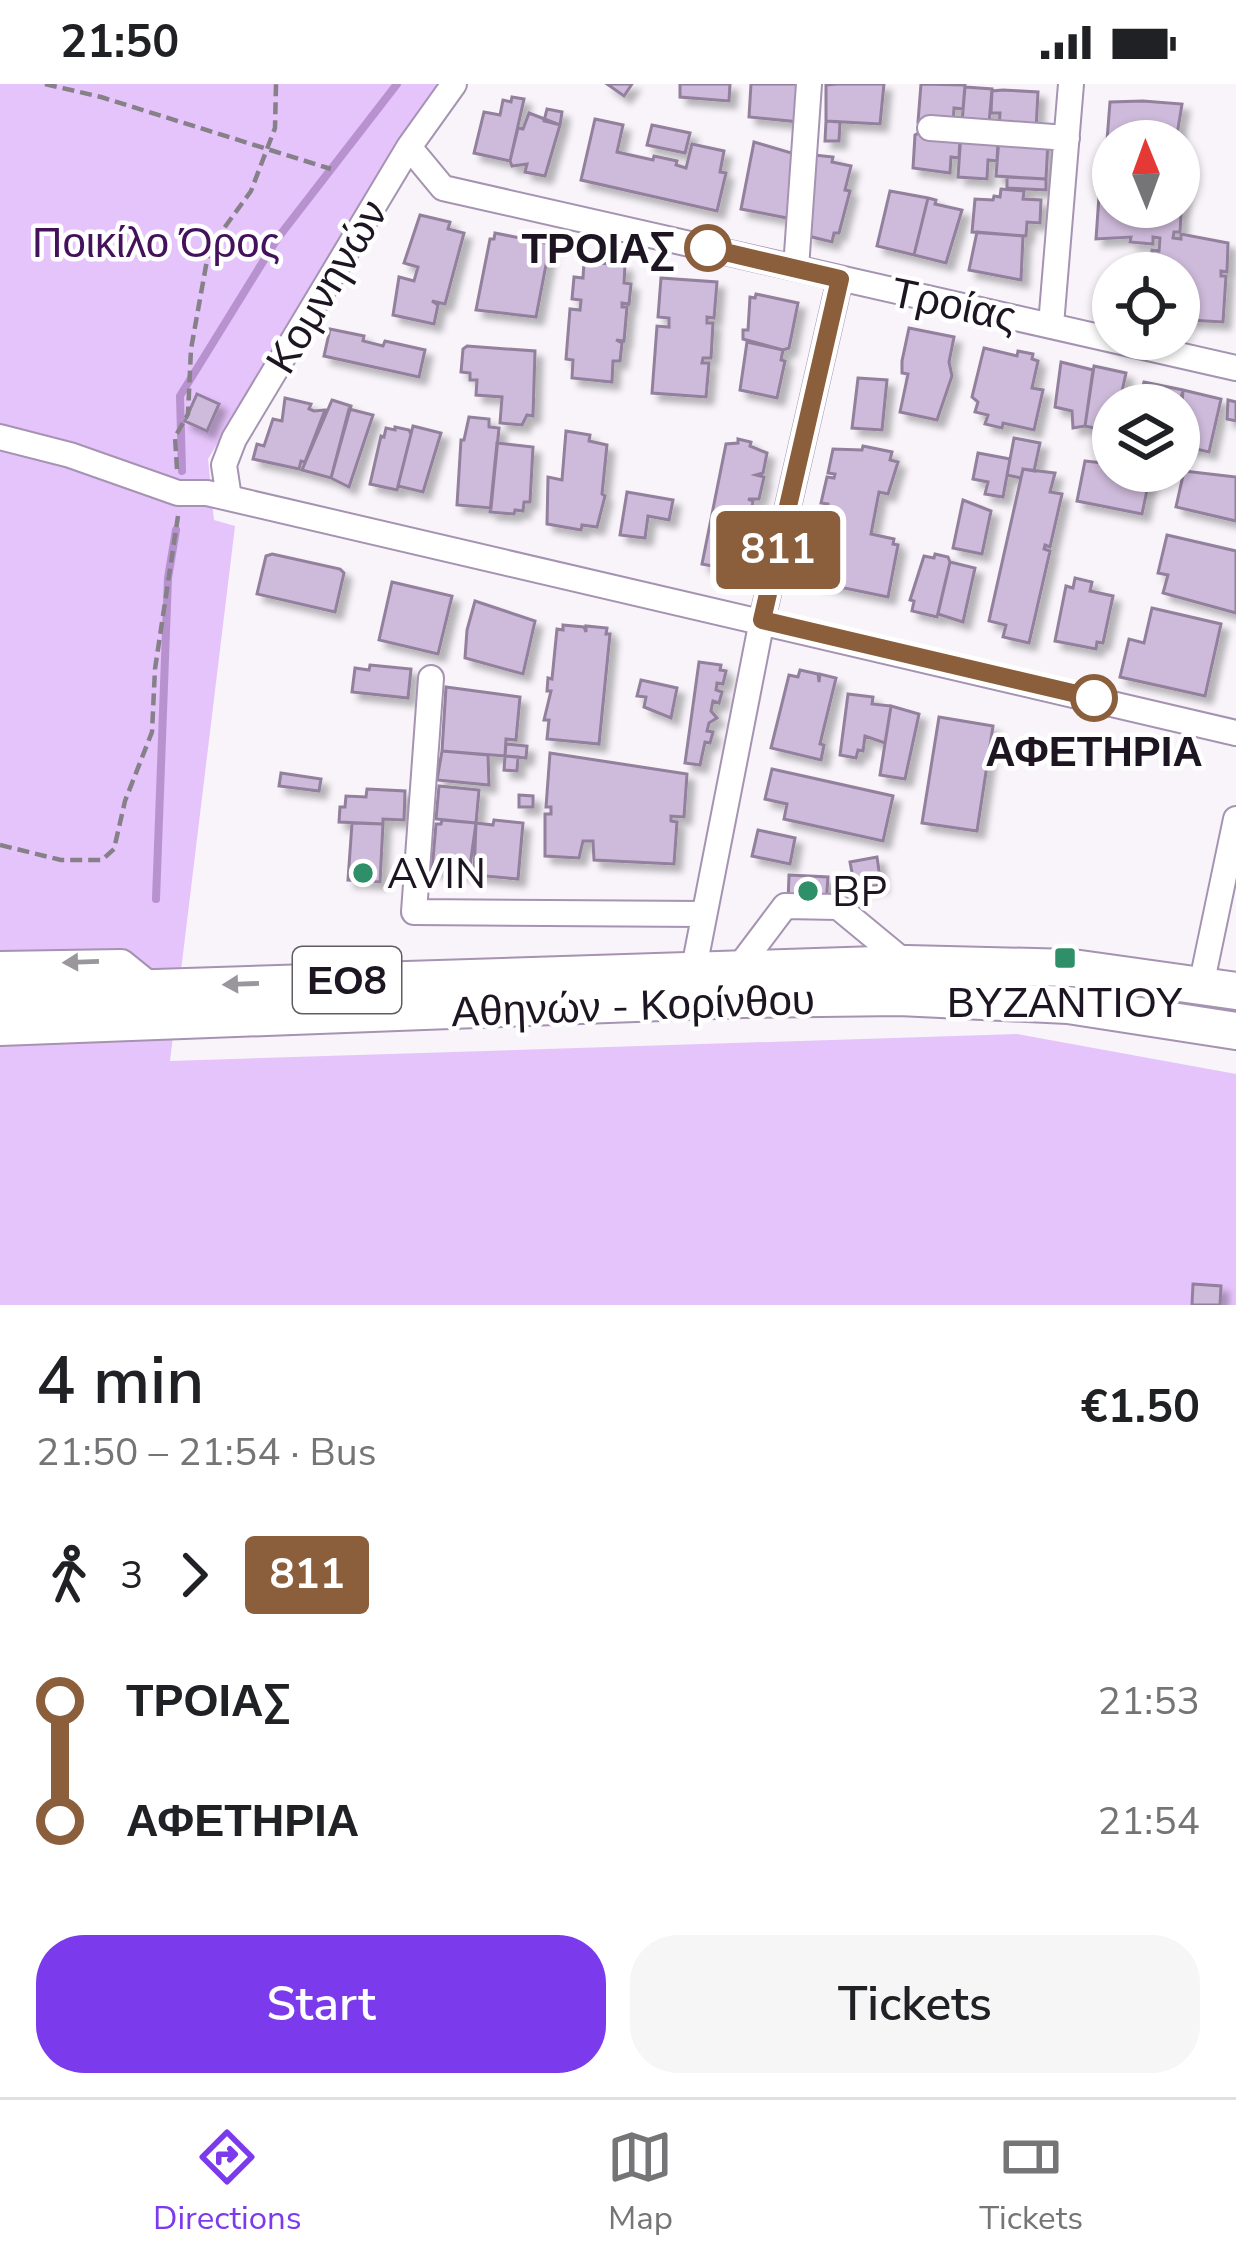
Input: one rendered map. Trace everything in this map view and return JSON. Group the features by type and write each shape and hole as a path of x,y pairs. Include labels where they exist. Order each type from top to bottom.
{"highway":[{"name":"Αθηνών - Κορίνθου","path":"0,993 907,964 1073,968 1209,987"},
{"name":"Αθηνών - Κορίνθου","path":"0,1028 899,997 1068,1005 1236,1031"}],"street":[{"name":"Κομνηνών","path":"229,498 224,465 234,439 410,147 454,84"},
{"path":"796,268 809,84"},
{"path":"1051,325 1071,84"},
{"path":"930,128 1066,138"},
{"name":"Τροίας","path":"410,147 443,188 1236,368"},
{"path":"694,968 762,620 840,279"},
{"path":"0,437 70,454 178,493 208,493 1236,734"},
{"path":"430,678 414,913 704,914"},
{"path":"1209,987 1236,820"},
{"path":"739,967 785,906 838,907 907,964"},
{"path":"0,964 122,962 153,987"}],"path":[{"path":"45,84 101,97 130,110 331,170"},
{"path":"0,845 61,860 102,860 114,849 125,802 152,732 155,670 176,536 175,437 188,414 191,349 209,249 251,191 275,128 276,84"}],"green space":[{"name":"Ποικίλο Όρος","path":"0,84 442,84 392,156 208,459 214,520 235,526 170,1061 1017,1034 1236,1074 1236,1305 0,1305"}],"building":[{"path":"607,84 632,84 624,96"},
{"path":"680,84 730,84 729,101 680,97"},
{"path":"751,84 803,84 800,122 749,117"},
{"path":"884,84 880,124 826,121 826,85"},
{"path":"921,84 965,85 963,109 954,108 953,125 918,122"},
{"path":"965,87 992,89 989,124 962,122"},
{"path":"992,91 1038,92 1036,130 999,127 1000,113 991,113"},
{"path":"512,97 524,99 510,161 474,153 484,112 500,115 503,100 511,102"},
{"path":"1110,102 1182,104 1179,120 1109,120"},
{"path":"547,109 562,112 560,125 544,121"},
{"path":"529,113 560,125 545,176 525,172 527,164 512,166 510,161 518,128 523,129"},
{"path":"595,119 623,125 617,152 677,161 676,165 686,168 692,144 724,151 720,172 726,173 717,211 581,180"},
{"path":"826,121 840,122 839,141 825,141"},
{"path":"652,125 690,133 685,153 647,145"},
{"path":"961,133 998,141 997,161 988,160 987,179 958,177"},
{"path":"915,135 960,138 959,158 951,157 950,173 913,168"},
{"path":"999,138 1048,141 1046,179 996,176"},
{"path":"754,142 795,154 787,218 741,209"},
{"path":"814,155 851,166 845,190 850,191 839,233 834,233 832,242 808,236"},
{"path":"1007,177 1046,179 1046,190 1007,188"},
{"path":"1001,189 1024,191 1023,199 1041,200 1040,223 1027,222 1026,236 972,232 975,199 993,200 1000,197"},
{"path":"890,191 928,198 914,255 877,246"},
{"path":"928,198 962,210 946,263 914,255"},
{"path":"420,215 450,222 448,229 464,233 445,304 432,301 438,305 434,324 393,315 399,277 414,281 418,267 404,263"},
{"path":"1097,228 1180,228 1173,238 1181,239 1181,234 1228,243 1227,272 1221,271 1226,276 1223,322 1200,321 1200,252 1152,252 1159,251 1160,238 1153,237 1153,244 1130,242 1131,237 1096,239"},
{"path":"977,232 1023,236 1021,280 969,270"},
{"path":"495,233 550,244 536,317 476,310"},
{"path":"584,262 625,265 624,283 631,284 629,304 622,303 627,307 624,341 616,340 622,343 620,361 613,361 612,382 572,378 573,360 566,359 570,309 580,310 581,300 572,299 574,277 583,278"},
{"path":"661,278 717,282 714,318 707,317 707,323 713,323 711,358 703,358 702,363 709,363 706,397 652,393 657,326 669,327 669,318 658,317"},
{"path":"756,294 798,303 789,348 743,339 750,297"},
{"path":"909,328 954,337 949,362 952,376 937,420 900,412 908,374 902,373 902,361"},
{"path":"330,329 364,336 363,341 383,346 385,341 425,350 419,377 324,356"},
{"path":"747,342 783,350 777,398 740,390"},
{"path":"467,346 535,351 533,416 527,415 522,425 500,423 502,397 476,395 477,380 461,372"},
{"path":"984,348 1017,356 1018,351 1033,354 1032,359 1038,361 1032,388 1043,390 1034,430 985,424 988,415 975,412 978,402 972,397"},
{"path":"1061,362 1093,370 1085,426 1073,428 1072,411 1055,407"},
{"path":"1094,366 1126,373 1124,384 1092,384 1092,428 1085,426"},
{"path":"858,378 887,380 882,430 852,428"},
{"path":"197,394 219,404 207,431 185,421"},
{"path":"1200,394 1221,399 1209,452 1200,450"},
{"path":"285,398 311,404 309,409 314,411 325,410 299,469 253,459 257,444 264,446 273,419 282,421"},
{"path":"332,400 351,406 331,478 302,470"},
{"path":"1228,400 1236,402 1236,421 1227,419"},
{"path":"349,409 373,415 349,487 331,478"},
{"path":"469,417 489,419 489,427 499,428 491,508 457,505 461,440"},
{"path":"413,426 441,433 423,492 398,486"},
{"path":"386,428 411,434 397,490 370,484 381,436"},
{"path":"566,431 590,435 589,441 607,445 605,496 597,527 582,525 581,530 547,524 548,477 562,480"},
{"path":"1014,438 1040,443 1034,471 1023,469 1021,478 1007,475"},
{"path":"738,439 767,453 763,473 756,475 764,477 759,499 748,499 753,501 751,512 745,514 752,515 744,563 732,570 702,564 726,444 738,443"},
{"path":"497,443 533,447 530,502 514,514 490,512"},
{"path":"863,446 892,452 890,460 898,462 888,494 879,492 871,534 894,539 893,544 898,545 888,597 815,582 817,571 812,570 824,538 828,504 821,503 827,477 835,474 828,473 833,449 862,450"},
{"path":"978,453 1010,459 1003,497 985,494 988,482 973,479"},
{"path":"1085,461 1092,462 1092,492 1147,492 1142,514 1077,501"},
{"path":"1023,469 1055,473 1050,492 1062,494 1050,547 1044,549 1050,551 1029,643 1003,637 1006,625 989,621"},
{"path":"1200,473 1236,477 1236,521 1176,507 1179,492 1200,492"},
{"path":"627,492 673,500 669,520 648,516 645,538 620,535"},
{"path":"963,500 991,511 982,554 953,548"},
{"path":"1167,535 1236,551 1236,613 1163,593 1168,575 1158,573"},
{"path":"935,554 950,562 937,617 912,611 914,601 910,600 924,556 934,558"},
{"path":"266,556 340,569 344,573 335,612 257,594"},
{"path":"950,562 975,568 963,622 938,614"},
{"path":"1075,578 1092,582 1090,591 1113,596 1103,643 1097,642 1096,649 1055,641 1066,586 1073,588"},
{"path":"392,582 452,596 438,654 379,640"},
{"path":"475,601 535,621 523,674 465,658"},
{"path":"1152,608 1221,624 1205,696 1120,677 1129,639 1144,643"},
{"path":"563,625 584,627 586,632 586,626 607,628 610,634 599,744 547,739 548,678 552,679 557,629 563,630"},
{"path":"699,662 721,665 720,670 726,671 723,684 717,683 716,690 722,692 711,711 717,718 709,723 707,731 713,732 710,743 705,742 700,765 685,763"},
{"path":"370,665 411,669 408,698 352,692 355,668 369,670"},
{"path":"800,670 818,674 819,682 820,674 836,678 820,744 824,745 821,760 771,748 789,675 798,677"},
{"path":"641,680 677,688 671,718 644,707 646,697 637,696"},
{"path":"446,687 520,697 516,740 506,739 505,756 442,751"},
{"path":"848,694 873,697 872,704 891,706 885,743 865,736 863,751 858,750 856,758 840,755"},
{"path":"891,706 919,714 905,779 880,775"},
{"path":"939,717 993,726 977,831 922,823"},
{"path":"506,744 527,746 526,758 505,756"},
{"path":"442,751 488,755 489,785 437,780"},
{"path":"550,753 687,774 684,817 671,816 677,822 674,864 594,860 593,841 583,841 579,858 545,856 545,814 551,814 551,807 546,807"},
{"path":"505,756 518,757 517,771 504,770"},
{"path":"772,769 893,796 883,841 784,819 787,804 765,799"},
{"path":"281,773 321,779 319,791 279,786"},
{"path":"439,786 479,790 476,823 436,819"},
{"path":"367,789 405,791 404,820 339,822 346,796 366,797"},
{"path":"519,795 533,796 533,807 519,807"},
{"path":"442,820 476,823 469,873 432,870 436,824"},
{"path":"494,820 523,823 518,879 474,875 476,823 493,825"},
{"path":"352,823 383,824 380,882 348,880"},
{"path":"758,830 795,838 790,864 752,856"},
{"path":"877,857 881,885 855,889 850,862"},
{"path":"789,875 828,877 826,904 788,902"},
{"path":"1193,1284 1221,1286 1220,1305 1192,1305"}],"waterway":[{"path":"182,471 180,396 277,239 397,84"},
{"path":"156,899 168,578 176,530"}],"bus line":[{"name":"811","path":"708,248 840,279 762,620 1094,698"}],"place":[{"name":"ΤΡΟΙΑΣ","path":"708,248"},
{"name":"ΑΦΕΤΗΡΙΑ","path":"1094,698"},
{"name":"AVIN","path":"363,873"},
{"name":"BP","path":"808,891"},
{"name":"ΒΥΖΑΝΤΙΟΥ","path":"1065,958"}]}
